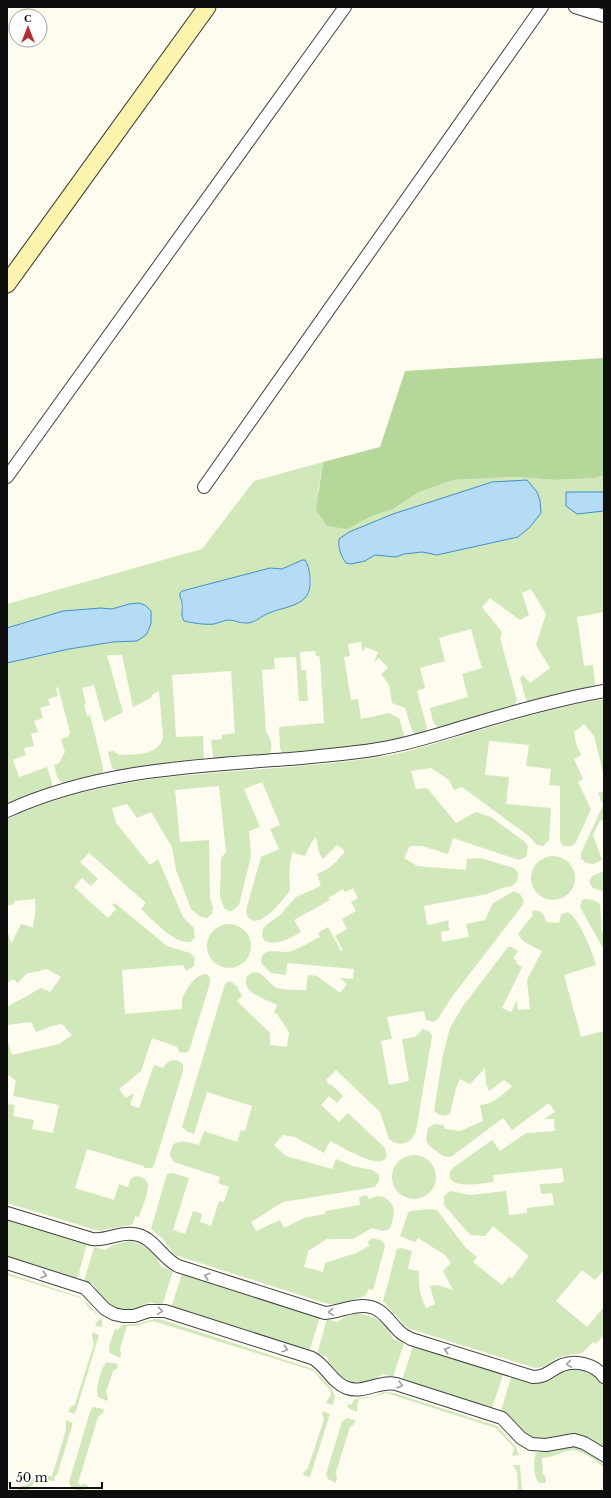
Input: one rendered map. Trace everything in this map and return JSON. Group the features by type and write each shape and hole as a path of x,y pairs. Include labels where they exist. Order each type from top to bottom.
{"street":[{"path":"7,284 207,7"},
{"path":"7,477 345,7"},
{"path":"204,487 542,7"},
{"path":"575,7 604,16"},
{"path":"7,811 45,796 83,784 136,773 168,768 302,758 378,749 561,699 604,691"},
{"path":"7,1213 92,1239 103,1240 121,1234 138,1235 151,1241 165,1258 178,1266 325,1313 363,1306 372,1307 383,1314 397,1329 410,1339 533,1377 546,1375 565,1364 579,1363 595,1368 604,1376"},
{"path":"7,1263 85,1288 105,1309 114,1314 134,1316 149,1311 160,1310 312,1358 323,1366 338,1382 347,1388 361,1389 386,1383 396,1384 502,1418 521,1438 531,1444 546,1445 574,1440 584,1443 604,1455"}],"green space":[{"path":"604,358 604,475 595,478 554,480 518,477 453,480 419,492 393,509 372,516 348,529 327,526 316,510 323,462 380,447 405,371"},
{"path":"323,462 318,491 348,529 372,516 393,509 419,492 453,480 518,477 554,480 595,478 604,475 604,492 566,492 577,514 604,511 604,612 577,617 584,666 593,665 595,686 530,702 526,700 520,678 523,675 530,683 550,668 536,645 546,614 531,589 522,593 529,615 520,620 490,598 482,607 502,632 500,638 517,700 514,706 440,728 437,727 433,720 430,708 468,697 462,674 482,668 471,629 439,638 445,661 420,668 425,688 417,691 427,728 424,732 415,734 412,730 405,708 392,703 389,685 381,674 388,668 379,658 374,662 378,652 365,647 363,652 361,642 348,644 350,656 344,657 351,700 358,699 361,719 389,713 399,718 404,735 402,739 377,744 282,753 280,748 279,727 324,723 319,656 316,656 315,651 300,652 301,670 306,670 308,701 299,701 296,657 274,658 275,669 262,670 266,732 270,739 270,754 217,759 213,757 211,740 222,739 222,735 235,733 231,671 172,675 176,737 203,736 204,758 201,761 117,771 112,768 108,752 113,751 119,755 145,753 156,748 163,737 159,691 152,695 151,698 133,707 122,655 107,655 123,712 104,722 94,685 82,688 86,704 84,705 87,716 90,715 103,772 99,775 65,784 60,781 56,774 54,765 59,763 65,752 61,739 68,737 70,732 58,687 56,688 58,696 48,699 50,705 40,708 43,718 34,721 38,732 31,734 34,746 25,748 24,750 26,755 13,760 19,777 47,767 52,781 52,787 51,789 7,805 7,663 69,649 113,642 137,641 149,629 151,617 129,604 112,609 101,608 63,611 7,628 7,604 202,549 254,481","holes":["537,492 451,551 437,555 423,552 404,554 396,557 375,555 365,561 351,564","296,562 310,572 311,586 309,594 279,610 269,613 253,622 242,624 228,620 215,624 200,624 184,621 181,611 182,601 229,580 270,568 282,569"]},
{"path":"604,699 604,776 594,736 584,724 574,732 576,744 581,755 574,759 583,779 578,782 591,809 576,842 572,846 563,846 560,841 560,786 549,785 551,769 526,766 529,745 489,741 485,775 509,777 506,804 551,808 549,840 543,846 537,845 530,837 462,787 454,790 449,780 431,768 411,771 416,789 427,788 456,823 476,812 491,817 525,842 528,847 526,857 519,860 453,838 448,854 422,846 410,846 404,858 417,866 466,870 467,859 480,858 514,868 518,873 517,881 512,886 487,894 424,906 427,924 430,925 449,920 448,926 450,930 441,932 442,942 469,937 466,924 485,920 493,903 514,891 520,894 524,901 522,906 451,998 438,1019 433,1022 426,1020 424,1011 387,1017 392,1039 381,1041 389,1085 409,1081 402,1039 415,1037 423,1029 430,1032 432,1036 416,1131 411,1140 400,1144 389,1139 380,1112 336,1070 326,1080 328,1082 327,1083 330,1085 331,1084 343,1096 337,1103 329,1096 321,1105 339,1122 348,1113 384,1147 387,1154 386,1158 381,1161 366,1159 330,1141 324,1153 295,1137 283,1135 274,1145 286,1156 332,1169 336,1159 352,1166 373,1170 379,1175 379,1181 375,1187 283,1202 251,1222 256,1231 280,1220 284,1228 304,1218 325,1214 325,1211 360,1205 359,1197 367,1195 368,1199 378,1196 384,1197 389,1201 394,1209 392,1223 388,1230 382,1231 372,1228 353,1239 327,1239 308,1251 304,1267 323,1272 325,1263 356,1253 369,1246 368,1241 373,1238 382,1241 385,1246 373,1290 369,1289 365,1296 338,1304 328,1304 175,1255 162,1238 151,1229 167,1174 172,1173 189,1178 173,1230 185,1234 193,1211 202,1214 200,1222 211,1226 219,1201 224,1202 229,1187 218,1183 220,1177 174,1162 170,1153 175,1143 187,1142 199,1145 204,1131 237,1142 241,1130 245,1131 252,1106 207,1092 194,1134 188,1132 182,1127 225,984 230,981 237,986 242,996 237,1001 270,1033 270,1045 287,1047 289,1032 277,1014 274,1013 277,1005 255,995 247,987 247,976 256,972 262,975 277,988 306,990 308,975 317,976 340,993 347,984 340,978 353,979 354,969 287,963 286,975 271,973 261,963 262,957 267,952 287,952 295,950 320,937 318,933 328,927 341,951 343,950 335,936 347,929 342,919 356,911 351,902 358,898 353,889 358,886 345,892 343,889 328,898 330,900 294,920 301,932 288,939 278,942 273,943 264,940 262,936 263,929 266,925 279,916 296,897 321,886 317,874 333,865 345,851 337,845 323,859 319,853 316,837 311,843 305,856 294,853 293,850 289,880 290,891 266,916 255,921 250,919 246,912 261,857 279,849 270,829 280,825 262,782 244,789 260,827 249,831 251,856 239,905 232,911 224,908 220,897 221,858 226,852 219,786 175,790 180,842 209,840 210,898 213,908 212,914 207,918 201,917 191,909 176,870 172,847 151,812 137,818 127,804 112,808 116,823 150,865 158,859 183,917 194,928 195,938 190,942 184,942 177,939 158,925 141,909 146,903 89,853 80,862 98,879 91,886 82,878 74,887 108,918 116,909 112,905 115,903 167,946 190,953 195,958 194,966 186,971 183,965 122,970 125,1014 182,1009 182,999 195,979 199,976 207,974 210,978 210,983 189,1051 185,1053 179,1052 177,1047 152,1038 141,1071 119,1089 126,1098 134,1093 130,1105 139,1108 154,1065 163,1068 170,1061 175,1060 181,1062 183,1065 183,1071 154,1165 152,1168 144,1168 144,1166 87,1149 75,1188 114,1200 119,1184 128,1187 132,1178 137,1176 143,1178 147,1182 148,1187 146,1198 139,1217 135,1216 133,1224 99,1231 7,1203 7,1104 15,1105 13,1116 34,1120 32,1129 53,1133 59,1105 13,1096 16,1081 7,1074 7,1039 12,1055 59,1044 72,1035 62,1024 36,1032 31,1022 7,1025 7,1007 41,988 50,992 61,977 47,969 26,974 18,983 13,979 7,983 7,937 9,935 11,944 21,924 32,927 32,930 35,918 35,899 14,901 14,904 7,906 7,819 52,801 98,789 144,780 331,763 400,753 533,715"},
{"path":"604,791 604,819 599,822 593,835 602,860 593,864 586,863 581,859 581,853 603,805 598,793"},
{"path":"549,856 557,856 562,857 569,862 574,869 574,887 569,894 562,899 549,900 541,897 534,890 531,882 531,874 534,866 541,859"},
{"path":"604,871 604,892 593,888 589,882 592,876"},
{"path":"582,900 593,900 600,904 602,932 604,933 604,950 580,907"},
{"path":"532,911 540,911 545,917 546,922 559,923 561,915 564,913 569,913 577,921 589,945 596,965 564,975 581,1037 604,1031 604,1270 595,1280 582,1270 556,1301 587,1327 604,1307 604,1335 596,1344 593,1342 582,1353 563,1356 543,1367 535,1368 410,1329 405,1326 383,1301 397,1249 401,1248 412,1251 408,1269 419,1271 420,1290 426,1308 435,1304 430,1286 438,1285 453,1290 443,1271 451,1263 445,1255 418,1238 415,1242 400,1236 408,1213 411,1211 430,1209 437,1210 466,1248 477,1257 473,1262 502,1285 509,1277 512,1278 529,1256 493,1226 485,1236 470,1235 444,1205 444,1196 450,1191 470,1195 506,1191 509,1215 527,1213 527,1208 554,1205 552,1193 541,1194 540,1184 560,1183 564,1181 562,1168 493,1175 494,1182 477,1184 458,1183 453,1181 449,1176 454,1167 492,1140 500,1151 526,1133 555,1131 554,1119 544,1119 555,1112 549,1103 512,1130 503,1118 451,1157 443,1156 428,1145 426,1139 428,1128 435,1124 443,1125 445,1129 460,1131 483,1121 480,1105 493,1101 512,1086 504,1080 489,1091 486,1084 485,1068 470,1084 460,1079 456,1088 450,1114 441,1115 434,1111 443,1054 450,1028 463,1006 508,947 512,947 518,951 513,958 517,961 516,963 522,967 502,1008 511,1012 517,1000 518,1010 530,1009 527,980 542,951 525,942 518,934 533,915"},
{"path":"225,924 233,924 238,925 245,930 250,937 250,955 245,962 238,967 225,968 217,965 210,958 207,950 207,942 210,934 217,927"},
{"path":"410,1155 418,1155 423,1156 430,1161 435,1168 435,1186 430,1193 423,1198 410,1199 402,1196 395,1189 392,1181 392,1173 395,1165 402,1158"},
{"path":"7,1219 87,1244 77,1279 7,1257"},
{"path":"131,1241 146,1247 156,1257 161,1267 173,1271 162,1306 150,1302 133,1309 125,1310 117,1308 103,1301 94,1285 84,1281 94,1247 105,1250 111,1246"},
{"path":"7,1273 80,1297 82,1299 7,1275"},
{"path":"182,1274 320,1317 309,1352 171,1308"},
{"path":"84,1300 92,1309 99,1316 88,1307"},
{"path":"354,1314 373,1317 383,1323 393,1339 404,1343 393,1377 383,1374 375,1379 366,1381 350,1381 342,1378 336,1373 327,1357 317,1354 327,1319 337,1322"},
{"path":"101,1318 102,1327 95,1326 96,1323"},
{"path":"155,1319 163,1320 313,1369 332,1389 335,1396 333,1405 326,1403 331,1391 314,1371 153,1321 136,1326 127,1326 120,1349 120,1358 110,1353 109,1346 115,1329 118,1330 122,1325 136,1324"},
{"path":"93,1332 99,1335 75,1414 68,1412 75,1404 94,1344 92,1337"},
{"path":"413,1346 503,1375 492,1408 402,1380"},
{"path":"107,1362 118,1364 117,1368 113,1371 106,1392 108,1398 107,1401 98,1397 97,1394 101,1373"},
{"path":"579,1368 595,1375 604,1386 604,1449 590,1440 580,1436 569,1435 545,1440 533,1439 524,1433 510,1416 501,1411 511,1377 528,1383 540,1383 547,1381 564,1370"},
{"path":"383,1392 394,1393 497,1426 516,1447 519,1455 512,1456 514,1448 496,1428 386,1393 368,1398 359,1399 357,1412 347,1406 348,1404 351,1405 355,1399 374,1396"},
{"path":"93,1407 104,1409 103,1413 98,1417 78,1483 80,1485 86,1484 89,1488 79,1491 71,1487 69,1482 90,1412"},
{"path":"323,1411 330,1414 310,1477 303,1475 308,1468 324,1419 322,1414"},
{"path":"347,1418 355,1420 354,1424 350,1427 336,1472 336,1483 328,1479 326,1474 342,1422"},
{"path":"66,1420 73,1423 57,1475 54,1477 55,1481 46,1479 43,1474 46,1473 49,1476 52,1476 66,1430"},
{"path":"569,1446 583,1449 592,1454 604,1462 604,1467 582,1452 572,1450 567,1451 542,1458 543,1474 546,1478 546,1483 539,1483 534,1468 536,1453"},
{"path":"513,1465 520,1465 522,1491 518,1491 517,1473"},
{"path":"34,1478 33,1484 27,1491 17,1491 21,1486 25,1486 31,1479"}],"water":[{"path":"527,480 537,492 540,500 541,513 530,527 518,537 437,555 422,552 404,554 396,557 375,555 365,561 351,564 346,563 341,555 339,549 339,539 349,532 393,514 492,482"},
{"path":"566,492 604,492 604,511 577,514 566,506"},
{"path":"305,560 308,567 310,589 307,596 297,604 269,613 250,623 225,620 214,624 199,624 184,621 180,596 182,591 270,568 282,569"},
{"path":"139,603 145,605 151,611 151,623 146,635 137,641 113,642 69,649 7,663 7,628 63,611 101,608 112,609"}]}
